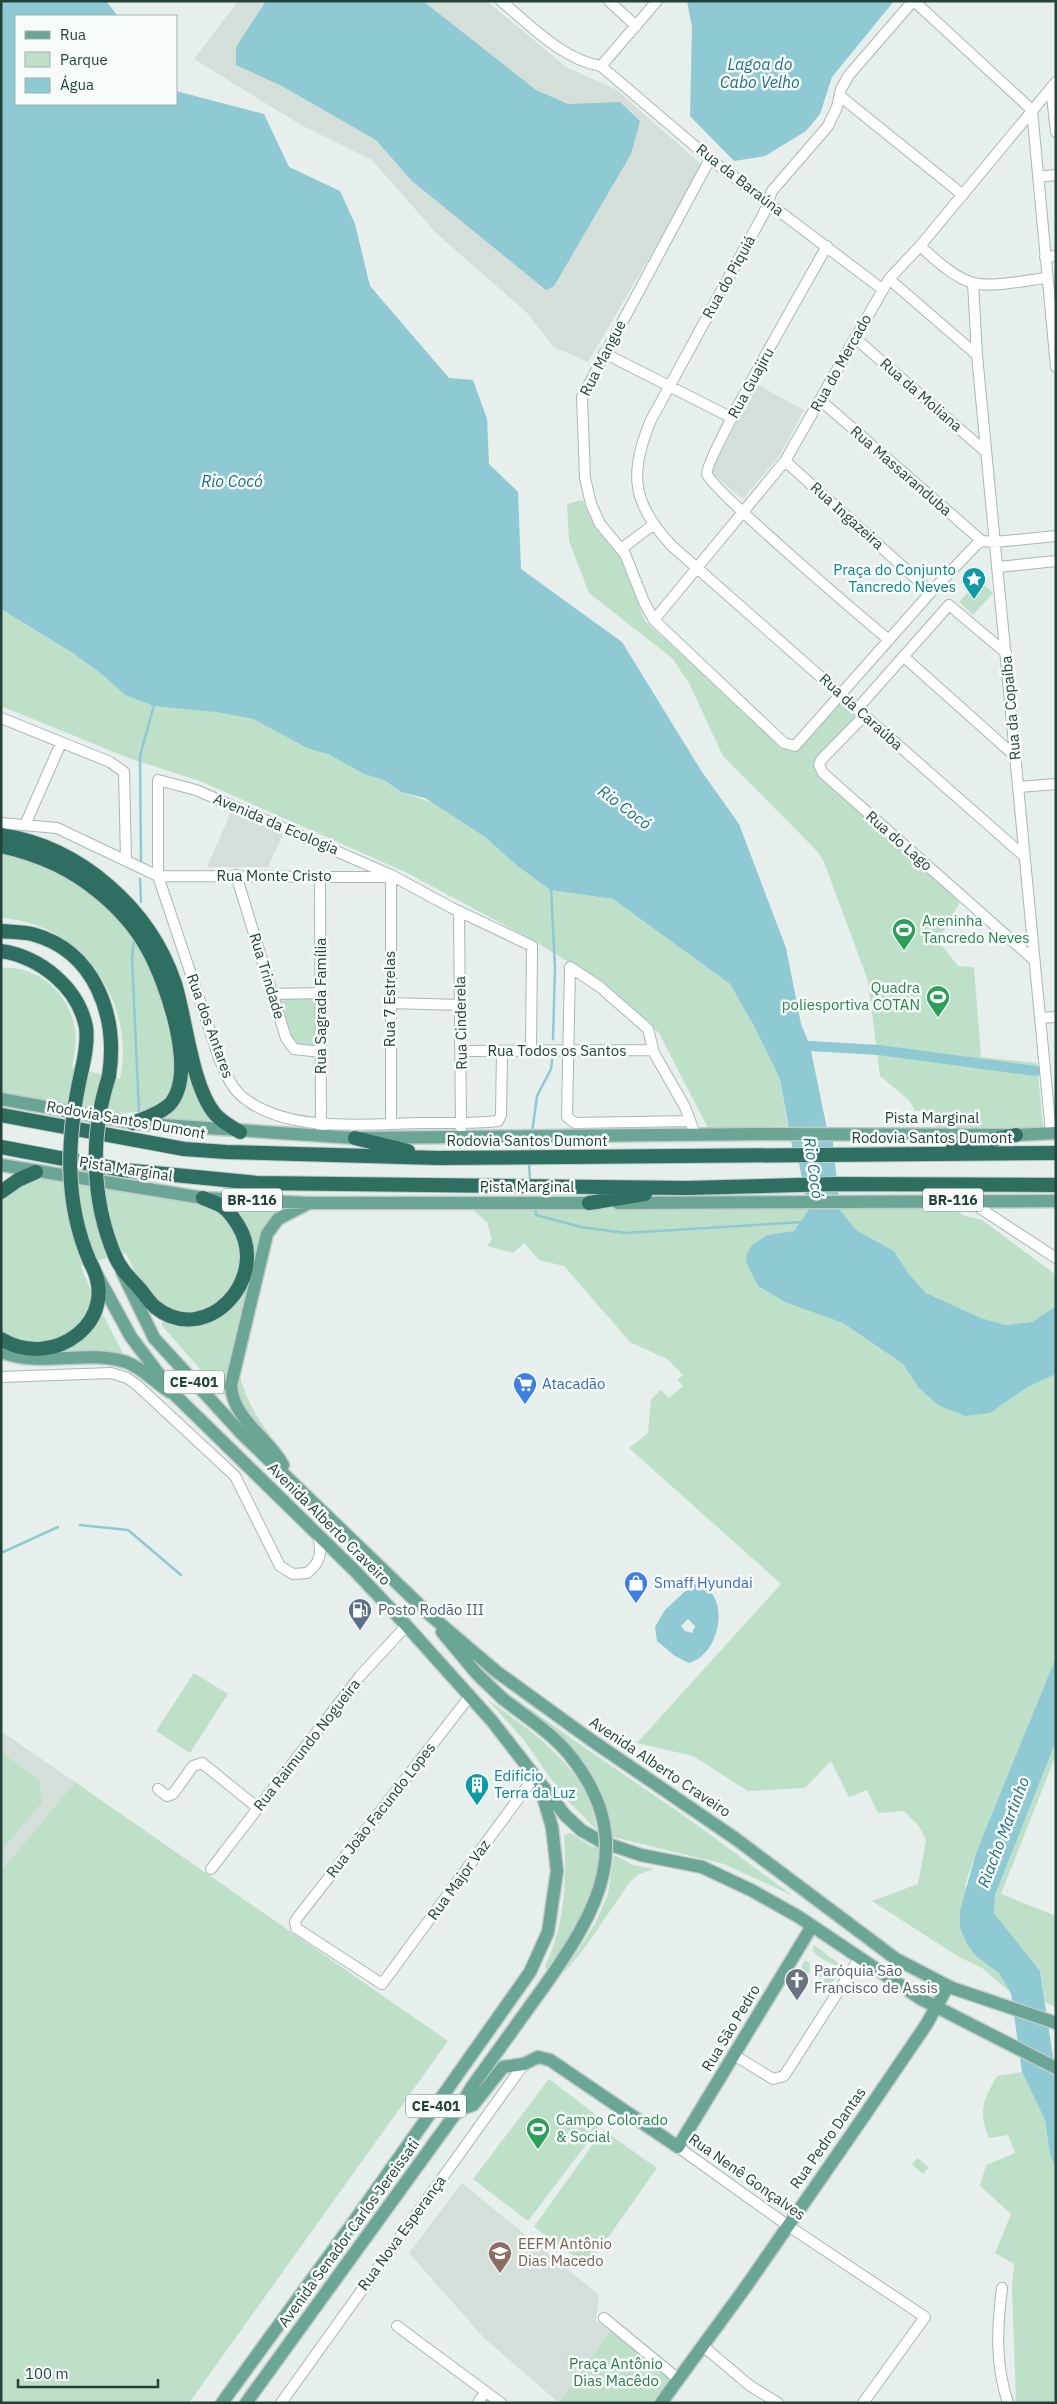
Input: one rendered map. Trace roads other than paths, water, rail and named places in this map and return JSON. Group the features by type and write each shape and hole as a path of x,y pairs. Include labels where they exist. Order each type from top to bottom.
{"highway":[{"path":"1,834 41,844 78,863 119,894 137,915 158,945 171,973 202,1092 216,1115 240,1132"},
{"path":"1,846 60,866 92,886 128,921 154,960 166,990 179,1044 182,1078 170,1104 158,1113 133,1123"},
{"name":"Avenida Alberto Craveiro","path":"1,921 21,926 73,956 96,985 107,1011 111,1028 113,1053 100,1112 96,1150 97,1193 107,1238 118,1262"},
{"path":"1,930 32,934"},
{"name":"Avenida Alberto Craveiro","path":"1,951 30,960 58,978 70,992 86,1027 86,1047 73,1107 70,1143 73,1210 90,1262 97,1275"},
{"path":"1,961 30,960"},
{"name":"Rodovia Santos Dumont","path":"1,1115 192,1149 226,1152 438,1158 1056,1153"},
{"path":"920,1154 1016,1135"},
{"path":"355,1138 438,1158"},
{"name":"BR-116","path":"1,1147 123,1170 233,1182 687,1188 760,1184 1056,1184"},
{"path":"1,1192 18,1180 36,1172"},
{"path":"589,1203 687,1188"},
{"path":"118,1262 154,1306 166,1313 180,1318 191,1318 216,1311 225,1305 243,1283 247,1269 245,1238 232,1215 223,1207 202,1198"},
{"path":"1,1339 21,1347 42,1349 64,1344 80,1335 91,1318 96,1302 97,1275"}],"main road":[{"name":"Pista Marginal","path":"1,1099 133,1123 321,1137 695,1134 1016,1135 1053,1133"},
{"name":"Pista Marginal","path":"1,1165 202,1198 308,1203 1056,1201"},
{"path":"290,1479 278,1455 235,1407 231,1386 267,1234 278,1219 308,1203"},
{"name":"Avenida Alberto Craveiro","path":"118,1262 154,1338 242,1434 430,1616 497,1672 590,1740 736,1839 896,1959 948,1986 1056,2023"},
{"name":"Avenida Alberto Craveiro","path":"97,1275 131,1337 174,1394 407,1625 470,1696 565,1814 591,1836 640,1856 702,1867 751,1890 812,1926 859,1959 936,2008 1056,2068"},
{"path":"1,1352 26,1360 93,1358 125,1362 136,1366 155,1383 174,1394"},
{"name":"Avenida Senador Carlos Jereissati","path":"246,2403 458,2110 471,2088 570,1950 597,1898 605,1856 603,1817 595,1797 568,1754 552,1738 504,1699 464,1660 430,1616"},
{"name":"Avenida Senador Carlos Jereissati","path":"222,2403 350,2227 530,1972 548,1932 557,1871 552,1827 535,1776"},
{"name":"Rua São Pedro","path":"678,2147 812,1926"},
{"name":"Rua Pedro Dantas","path":"661,2403 704,2346 860,2122 936,2008 948,1986"},
{"name":"Rua Nenê Gonçalves","path":"458,2110 473,2106 503,2067 524,2064 538,2057 550,2060 678,2147"}],"street":[{"path":"501,1 562,49 586,64 601,66 657,1"},
{"path":"609,1 636,26"},
{"path":"914,1 1032,110 1038,177 1051,256 1047,278 1056,367"},
{"name":"Rua do Piquiá","path":"698,568 672,546 654,524 639,490 637,460 651,420 768,203 772,191 828,126 841,89 849,75 914,1"},
{"name":"Rua da Baraúna","path":"601,66 710,159 882,289"},
{"path":"1053,85 1056,132"},
{"name":"Rua do Mercado","path":"654,620 785,461 889,279 920,246 1053,85"},
{"path":"840,96 963,195"},
{"name":"Rua Mangue","path":"654,620 644,602 628,561 607,534 594,513 585,478 582,396 710,159"},
{"path":"1038,177 1056,176"},
{"name":"Rua Guajiru","path":"827,246 732,418 710,461 707,472 710,481 744,513 889,640"},
{"path":"920,246 958,276 973,283 988,284 1047,278"},
{"path":"889,279 977,355"},
{"name":"Rua da Copaíba","path":"973,283 977,355 1024,856 1053,1133"},
{"name":"Rua da Moliana","path":"855,338 986,452"},
{"path":"604,353 732,418"},
{"name":"Rua Massaranduba","path":"820,400 982,542"},
{"name":"Rua Ingazeira","path":"785,461 931,592"},
{"path":"621,550 654,524"},
{"path":"654,620 784,743 791,746 798,744 843,696 931,592 982,542 995,546 1056,536"},
{"path":"998,565 1056,561"},
{"name":"Rua da Caraúba","path":"698,568 1024,856"},
{"name":"Rua do Lago","path":"1006,653 949,605 859,710 819,765 822,773 1034,960"},
{"path":"904,657 1015,756"},
{"path":"1,718 116,766 124,772 126,860"},
{"path":"25,825 61,743"},
{"name":"Rua dos Antares","path":"158,780 158,876 219,1058 232,1085 246,1100 267,1112 292,1119 321,1123 390,1124 495,1121 501,1115 502,1051"},
{"name":"Avenida da Ecologia","path":"158,780 178,784 205,794 391,876"},
{"path":"1019,787 1056,784"},
{"path":"1,823 57,828 158,876"},
{"name":"Rua Trindade","path":"236,875 271,994 291,1046 298,1050 321,1052"},
{"name":"Rua Monte Cristo","path":"158,876 391,876 532,946 531,1051"},
{"name":"Rua Sagrada Família","path":"320,876 322,993 321,1137"},
{"name":"Rua 7 Estrelas","path":"390,1124 391,876"},
{"name":"Rua Cinderela","path":"459,911 462,1136"},
{"path":"690,1121 575,1123 570,1121 567,1117 570,967 609,993 648,1029 653,1050 685,1107 695,1134"},
{"path":"271,994 322,993"},
{"path":"390,1004 461,1004"},
{"path":"1040,1018 1056,1017"},
{"name":"Rua Todos os Santos","path":"462,1051 653,1050"},
{"path":"968,1200 1056,1258"},
{"path":"1,1377 111,1373 127,1378 137,1385 235,1476 280,1566 293,1574 307,1573 320,1557 322,1550 318,1536"},
{"name":"Rua Raimundo Nogueira","path":"211,1869 360,1676 407,1625"},
{"name":"Rua João Facundo Lopes","path":"382,1984 299,1931 295,1926 298,1917 470,1696"},
{"path":"158,1790 167,1796 173,1794 193,1766 202,1763 258,1808"},
{"name":"Rua Major Vaz","path":"382,1984 535,1776"},
{"path":"734,2055 773,2079 780,2079 784,2076 859,1959"},
{"name":"Rua Nova Esperança","path":"282,2403 524,2064"},
{"name":"Rua Nenê Gonçalves","path":"678,2147 787,2225 925,2318 864,2403"},
{"path":"1002,2288 997,2338 999,2371 1008,2403"},
{"path":"604,2318 678,2378"},
{"path":"397,2326 500,2403"},
{"path":"704,2346 749,2385 778,2403"},
{"path":"478,2403 485,2392"}],"water":[{"name":"Rio Cocó","path":"1,1 106,1 117,15 15,15 15,105 178,105 178,92 264,114 289,167 340,191 355,224 370,286 449,378 473,380 487,419 489,464 518,492 521,569 622,642 702,772 739,824 786,948 801,1024 810,1046 827,1129 832,1134 840,1210 856,1230 894,1251 908,1273 926,1293 981,1318 1006,1325 1032,1322 1056,1306 1056,1374 1028,1387 990,1413 965,1416 938,1405 918,1387 903,1364 843,1323 787,1303 758,1286 746,1262 747,1253 752,1245 767,1235 794,1231 808,1211 799,1163 793,1151 780,1079 754,1026 730,984 613,899 550,890 515,864 485,837 425,798 401,792 384,780 364,774 328,754 309,749 253,719 216,712 154,706 125,695 103,675 71,652 1,609"},
{"path":"266,1 423,1 536,90 568,104 620,102 640,121 631,154 554,286 546,290 412,181 376,140 282,86 236,65 236,47"},
{"name":"Lagoa do Cabo Velho","path":"687,1 894,1 832,77 820,114 806,131 765,156 734,161 690,116 692,27"},
{"path":"693,1584 705,1588 714,1596 718,1608 718,1621 715,1635 701,1657 689,1663 675,1656 657,1641 655,1627 665,1610","holes":["688,1619 695,1626 692,1633 685,1631 681,1626"]},
{"name":"Riacho Martinho","path":"1056,1657 1056,1741 995,1895 994,1913 1040,1971 1056,2077 1056,2168 1050,2155 1045,2120 1022,2072 1011,1993 999,1973 977,1957 967,1944 960,1928 960,1911 976,1853"}],"waterway":[{"path":"141,861 140,756 154,705"},
{"path":"140,879 141,902"},
{"path":"551,888 555,967 553,1039"},
{"path":"134,939 132,958 139,1112"},
{"path":"799,1049 810,1046 879,1050 1036,1071"},
{"path":"532,1133 537,1096 551,1069 552,1060"},
{"path":"530,1153 531,1141"},
{"path":"529,1161 530,1183"},
{"path":"535,1208 536,1215 581,1227 625,1233 803,1222"},
{"path":"80,1525 128,1530 181,1575"},
{"path":"1,1553 58,1527"}],"place":[{"name":"Praça do Conjunto Tancredo Neves","path":"974,600"},
{"name":"Areninha Tancredo Neves","path":"904,951"},
{"name":"Quadra poliesportiva COTAN","path":"938,1018"},
{"name":"Atacadão","path":"525,1405"},
{"name":"Smaff Hyundai","path":"636,1604"},
{"name":"Posto Rodão III","path":"360,1631"},
{"name":"Edifício Terra da Luz","path":"477,1806"},
{"name":"Paróquia São Francisco de Assis","path":"797,2001"},
{"name":"Campo Colorado & Social","path":"538,2150"},
{"name":"EEFM Antônio Dias Macedo","path":"500,2274"}],"park label":[{"name":"Praça Antônio Dias Macêdo","path":"616,2372"}]}
